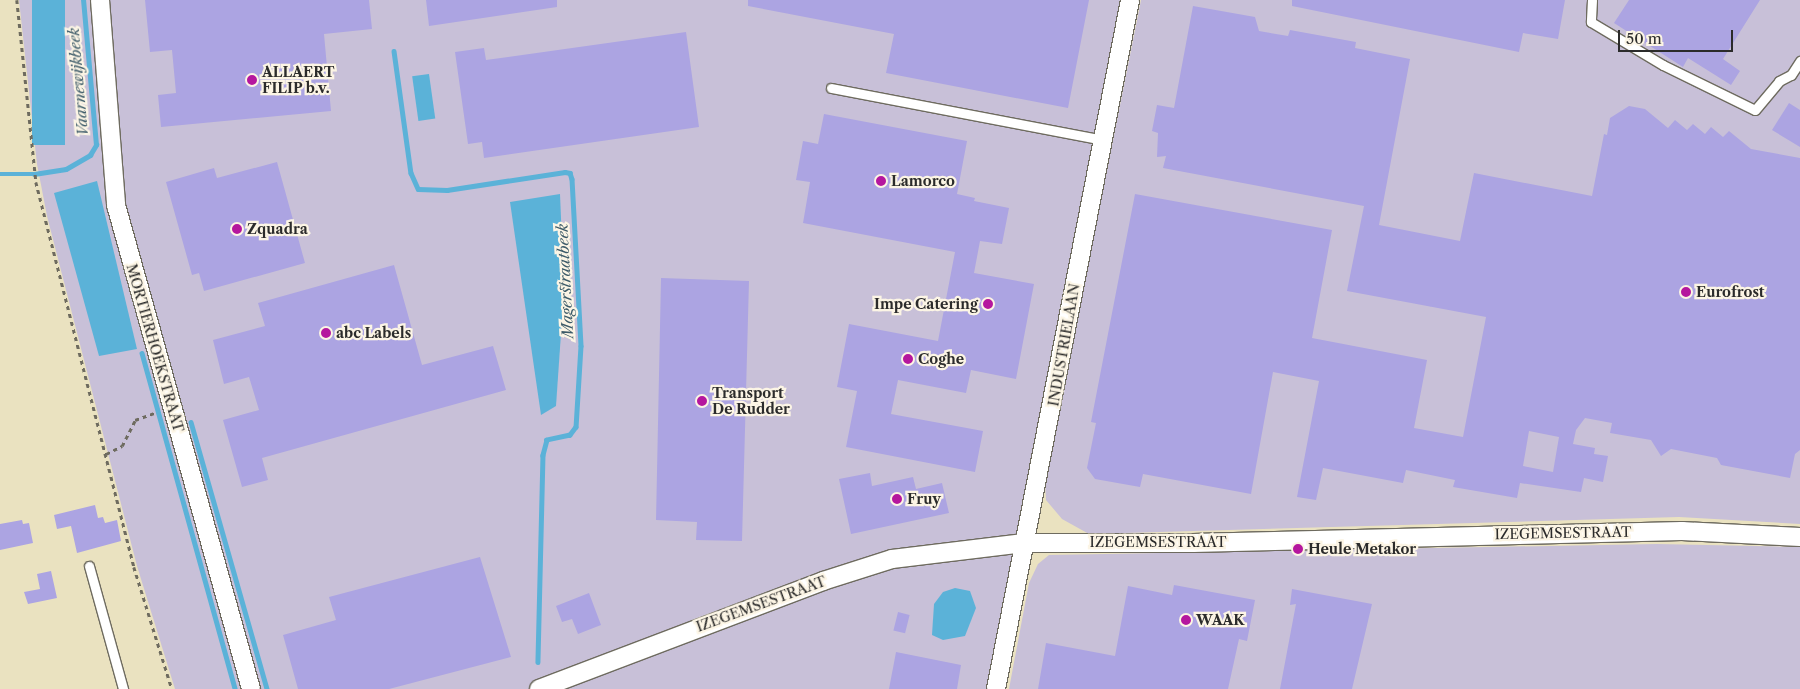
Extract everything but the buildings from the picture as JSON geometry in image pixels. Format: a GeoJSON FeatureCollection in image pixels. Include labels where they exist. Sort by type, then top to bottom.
{"type":"FeatureCollection","features":[{"type":"Feature","properties":{"kind":"street","name":"MORTIERHOEKSTRAAT"},"geometry":{"type":"LineString","coordinates":[[100,0],[116,205],[252,689]]}},
{"type":"Feature","properties":{"kind":"street","name":"INDUSTRIELAAN"},"geometry":{"type":"LineString","coordinates":[[996,689],[1024,543],[1042,462],[1130,0]]}},
{"type":"Feature","properties":{"kind":"street","name":"IZEGEMSESTRAAT"},"geometry":{"type":"LineString","coordinates":[[539,689],[823,581],[892,559],[1024,543],[1193,542],[1682,530],[1800,537]]}},
{"type":"Feature","properties":{"kind":"lane"},"geometry":{"type":"LineString","coordinates":[[1592,0],[1591,22],[1663,65],[1755,110],[1779,81],[1791,75],[1800,61]]}},
{"type":"Feature","properties":{"kind":"lane"},"geometry":{"type":"LineString","coordinates":[[831,88],[1103,140]]}},
{"type":"Feature","properties":{"kind":"lane"},"geometry":{"type":"LineString","coordinates":[[89,566],[123,689]]}},
{"type":"Feature","properties":{"kind":"path"},"geometry":{"type":"LineString","coordinates":[[17,0],[36,182],[134,568],[172,689]]}},
{"type":"Feature","properties":{"kind":"path"},"geometry":{"type":"LineString","coordinates":[[106,454],[122,446],[135,420],[152,413]]}},
{"type":"Feature","properties":{"kind":"shaded area"},"geometry":{"type":"Polygon","coordinates":[[[19,0],[1120,0],[988,689],[175,689],[137,566],[47,216],[37,164],[19,0]]]}},
{"type":"Feature","properties":{"kind":"shaded area"},"geometry":{"type":"Polygon","coordinates":[[[1141,0],[1800,0],[1800,524],[1679,517],[1089,534],[1062,519],[1046,500],[1045,481],[1141,0]]]}},
{"type":"Feature","properties":{"kind":"shaded area"},"geometry":{"type":"Polygon","coordinates":[[[1657,544],[1800,547],[1800,689],[1009,689],[1029,583],[1038,564],[1049,555],[1657,544]]]}},
{"type":"Feature","properties":{"kind":"water"},"geometry":{"type":"Polygon","coordinates":[[[32,0],[65,0],[65,145],[32,145],[32,0]]]}},
{"type":"Feature","properties":{"kind":"water"},"geometry":{"type":"Polygon","coordinates":[[[429,74],[435,119],[418,121],[412,76],[429,74]]]}},
{"type":"Feature","properties":{"kind":"water"},"geometry":{"type":"Polygon","coordinates":[[[97,181],[137,349],[99,356],[54,193],[97,181]]]}},
{"type":"Feature","properties":{"kind":"water"},"geometry":{"type":"Polygon","coordinates":[[[560,194],[564,290],[556,406],[541,415],[510,202],[560,194]]]}},
{"type":"Feature","properties":{"kind":"water"},"geometry":{"type":"Polygon","coordinates":[[[955,588],[970,591],[976,608],[965,636],[943,640],[932,635],[934,604],[943,592],[955,588]]]}},
{"type":"Feature","properties":{"kind":"waterway","name":"Vaarnewijkbeek"},"geometry":{"type":"LineString","coordinates":[[0,174],[34,174],[66,169],[90,155],[96,145],[83,0]]}},
{"type":"Feature","properties":{"kind":"waterway","name":"Magerstraatbeek"},"geometry":{"type":"LineString","coordinates":[[394,51],[411,173],[418,189],[447,190],[565,172],[570,173],[572,179],[581,346],[576,427],[570,435],[547,440],[543,455],[538,662]]}},
{"type":"Feature","properties":{"kind":"waterway"},"geometry":{"type":"LineString","coordinates":[[142,353],[235,689]]}},
{"type":"Feature","properties":{"kind":"waterway"},"geometry":{"type":"LineString","coordinates":[[191,422],[267,689]]}},
{"type":"Feature","properties":{"kind":"place","name":"ALLAERT FILIP b.v."},"geometry":{"type":"Point","coordinates":[252,80]}},
{"type":"Feature","properties":{"kind":"place","name":"Lamorco"},"geometry":{"type":"Point","coordinates":[881,181]}},
{"type":"Feature","properties":{"kind":"place","name":"Zquadra"},"geometry":{"type":"Point","coordinates":[237,229]}},
{"type":"Feature","properties":{"kind":"place","name":"Eurofrost"},"geometry":{"type":"Point","coordinates":[1686,292]}},
{"type":"Feature","properties":{"kind":"place","name":"Impe Catering"},"geometry":{"type":"Point","coordinates":[988,304]}},
{"type":"Feature","properties":{"kind":"place","name":"abc Labels"},"geometry":{"type":"Point","coordinates":[326,333]}},
{"type":"Feature","properties":{"kind":"place","name":"Coghe"},"geometry":{"type":"Point","coordinates":[908,359]}},
{"type":"Feature","properties":{"kind":"place","name":"Transport De Rudder"},"geometry":{"type":"Point","coordinates":[702,401]}},
{"type":"Feature","properties":{"kind":"place","name":"Fruy"},"geometry":{"type":"Point","coordinates":[897,499]}},
{"type":"Feature","properties":{"kind":"place","name":"Heule Metakor"},"geometry":{"type":"Point","coordinates":[1298,549]}},
{"type":"Feature","properties":{"kind":"place","name":"WAAK"},"geometry":{"type":"Point","coordinates":[1186,620]}}]}
